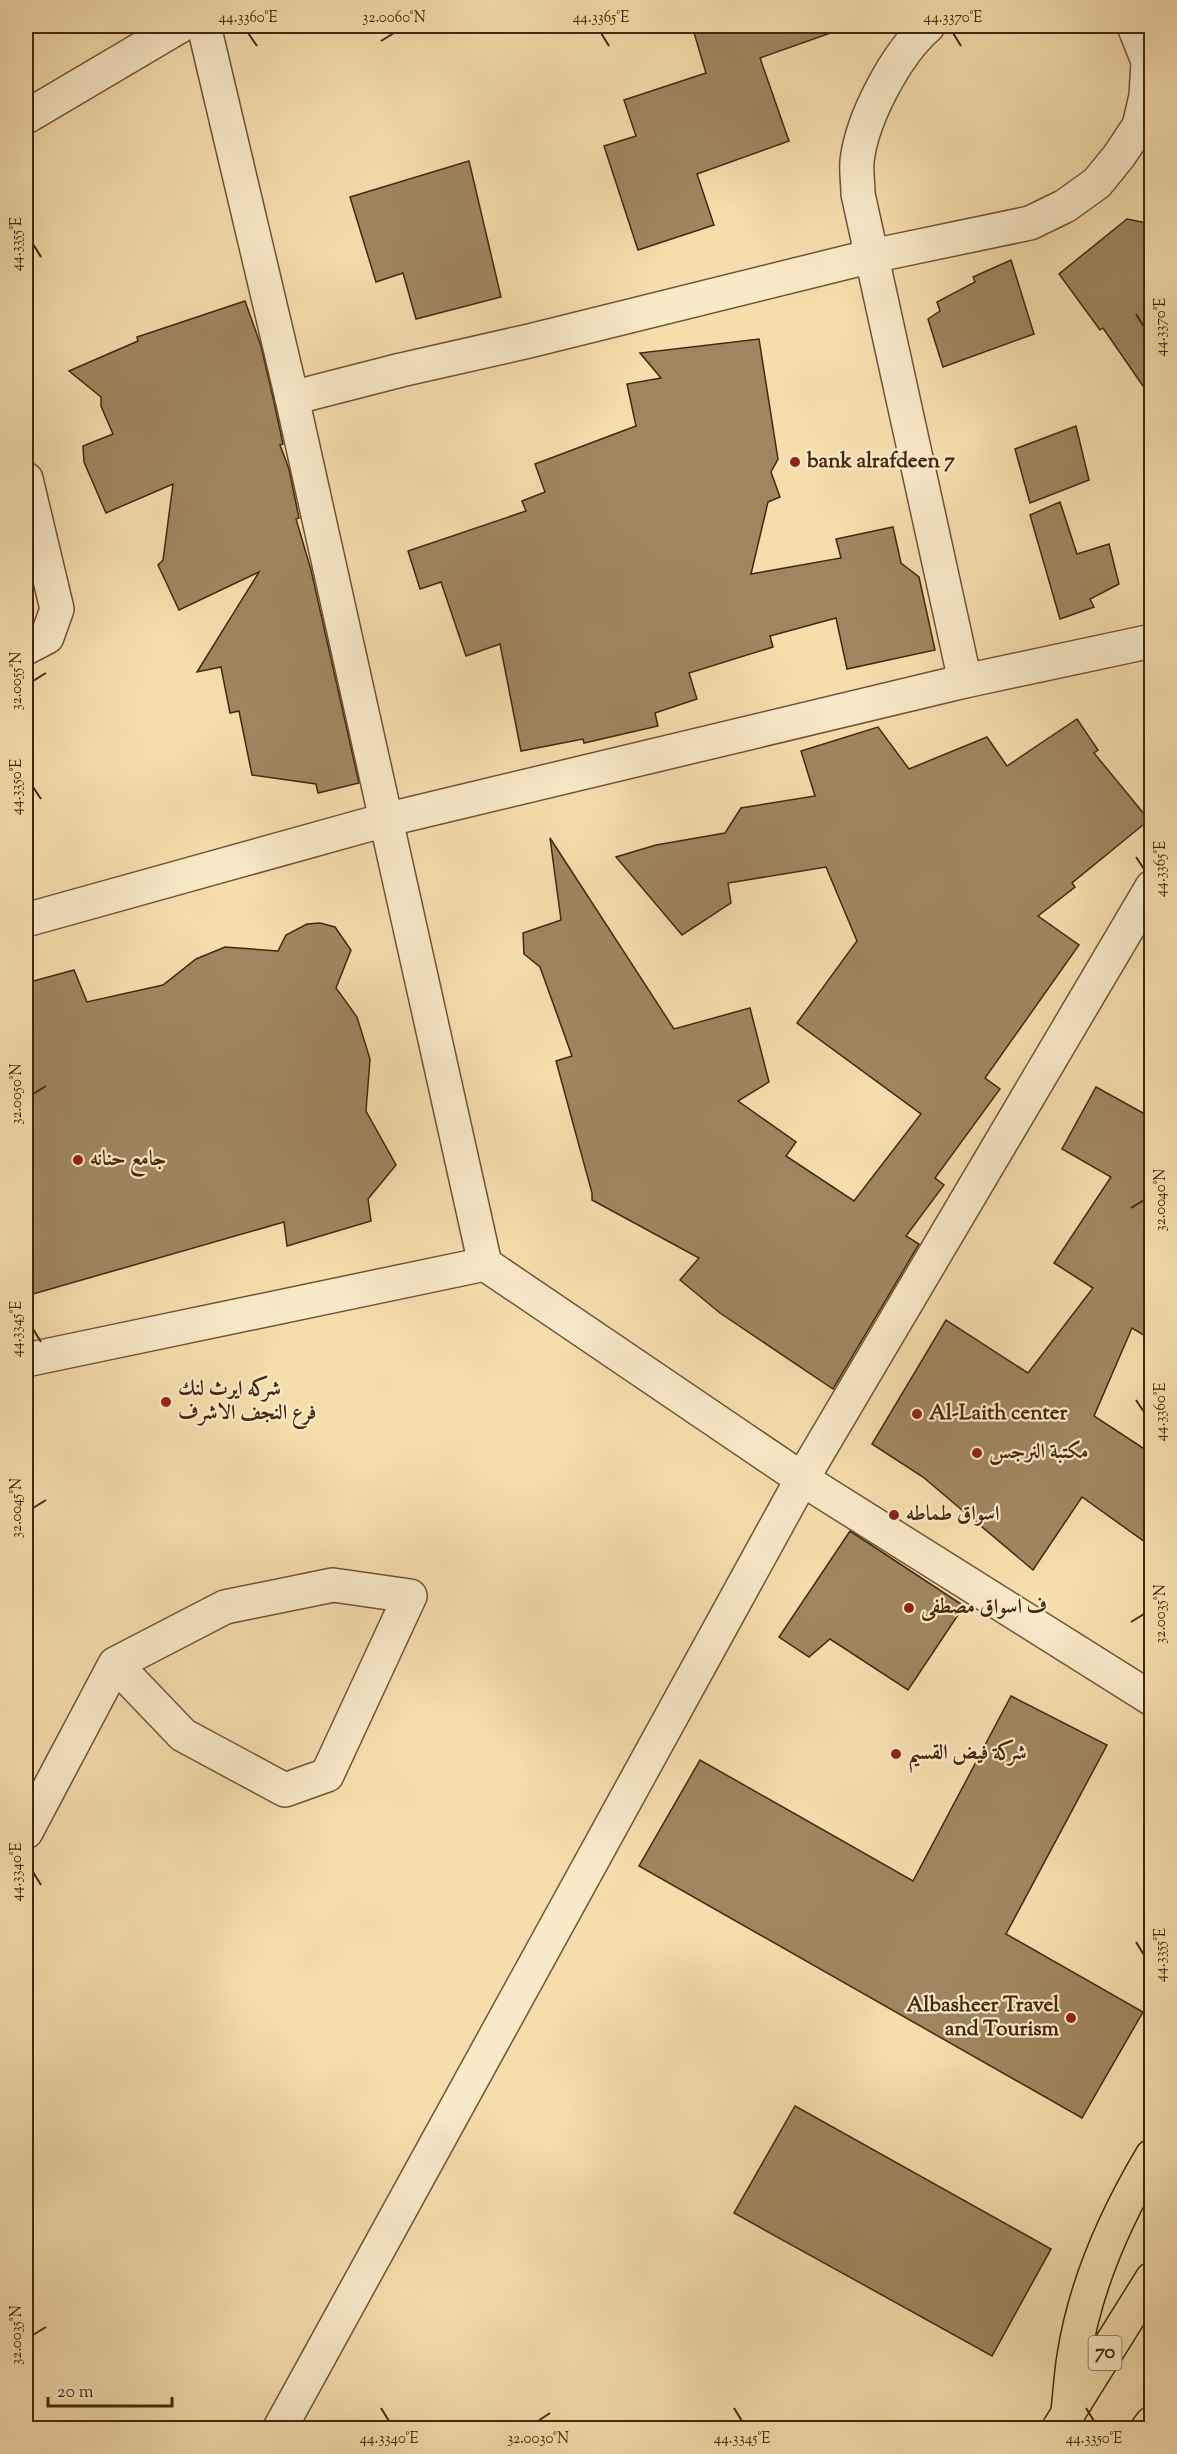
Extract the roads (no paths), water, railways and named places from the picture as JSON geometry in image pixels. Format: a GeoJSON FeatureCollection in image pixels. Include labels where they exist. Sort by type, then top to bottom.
{"type":"FeatureCollection","features":[{"type":"Feature","properties":{"kind":"main road"},"geometry":{"type":"LineString","coordinates":[[1063,2420],[1086,2302],[1104,2250],[1126,2199],[1152,2156]]}},
{"type":"Feature","properties":{"kind":"main road","name":"70"},"geometry":{"type":"LineString","coordinates":[[1063,2420],[1152,2279]]}},
{"type":"Feature","properties":{"kind":"main road"},"geometry":{"type":"LineString","coordinates":[[1148,2428],[1152,2423]]}},
{"type":"Feature","properties":{"kind":"street"},"geometry":{"type":"LineString","coordinates":[[26,117],[180,26]]}},
{"type":"Feature","properties":{"kind":"street"},"geometry":{"type":"LineString","coordinates":[[204,26],[292,398],[485,1264],[802,1479],[1152,1699]]}},
{"type":"Feature","properties":{"kind":"street"},"geometry":{"type":"LineString","coordinates":[[928,26],[897,65],[874,103],[863,134],[857,162],[858,194],[965,681]]}},
{"type":"Feature","properties":{"kind":"street"},"geometry":{"type":"LineString","coordinates":[[292,398],[872,256],[1030,223],[1065,206],[1097,183],[1139,126],[1146,96],[1148,61],[1134,26]]}},
{"type":"Feature","properties":{"kind":"street"},"geometry":{"type":"LineString","coordinates":[[26,479],[57,609],[47,637],[26,648]]}},
{"type":"Feature","properties":{"kind":"street"},"geometry":{"type":"LineString","coordinates":[[26,920],[385,820],[965,681],[1152,641]]}},
{"type":"Feature","properties":{"kind":"street"},"geometry":{"type":"LineString","coordinates":[[280,2428],[802,1479],[1152,887]]}},
{"type":"Feature","properties":{"kind":"street"},"geometry":{"type":"LineString","coordinates":[[26,1360],[485,1264]]}},
{"type":"Feature","properties":{"kind":"street"},"geometry":{"type":"LineString","coordinates":[[26,1832],[115,1664],[225,1607],[333,1585],[410,1596],[327,1775],[285,1790],[183,1735],[115,1664]]}},
{"type":"Feature","properties":{"kind":"place","name":"bank alrafdeen 7"},"geometry":{"type":"Point","coordinates":[795,462]}},
{"type":"Feature","properties":{"kind":"place","name":"جامع حنانه"},"geometry":{"type":"Point","coordinates":[78,1160]}},
{"type":"Feature","properties":{"kind":"place","name":"شركه ايرث لنك فرع النجف الاشرف"},"geometry":{"type":"Point","coordinates":[166,1402]}},
{"type":"Feature","properties":{"kind":"place","name":"Al-Laith center"},"geometry":{"type":"Point","coordinates":[917,1414]}},
{"type":"Feature","properties":{"kind":"place","name":"مكتبة النرجس"},"geometry":{"type":"Point","coordinates":[977,1453]}},
{"type":"Feature","properties":{"kind":"place","name":"اسواق طماطه"},"geometry":{"type":"Point","coordinates":[894,1515]}},
{"type":"Feature","properties":{"kind":"place","name":"ف اسواق مصطفى"},"geometry":{"type":"Point","coordinates":[909,1608]}},
{"type":"Feature","properties":{"kind":"place","name":"شركة فيض القسيم"},"geometry":{"type":"Point","coordinates":[896,1754]}},
{"type":"Feature","properties":{"kind":"place","name":"Albasheer Travel and Tourism"},"geometry":{"type":"Point","coordinates":[1071,2018]}}]}
